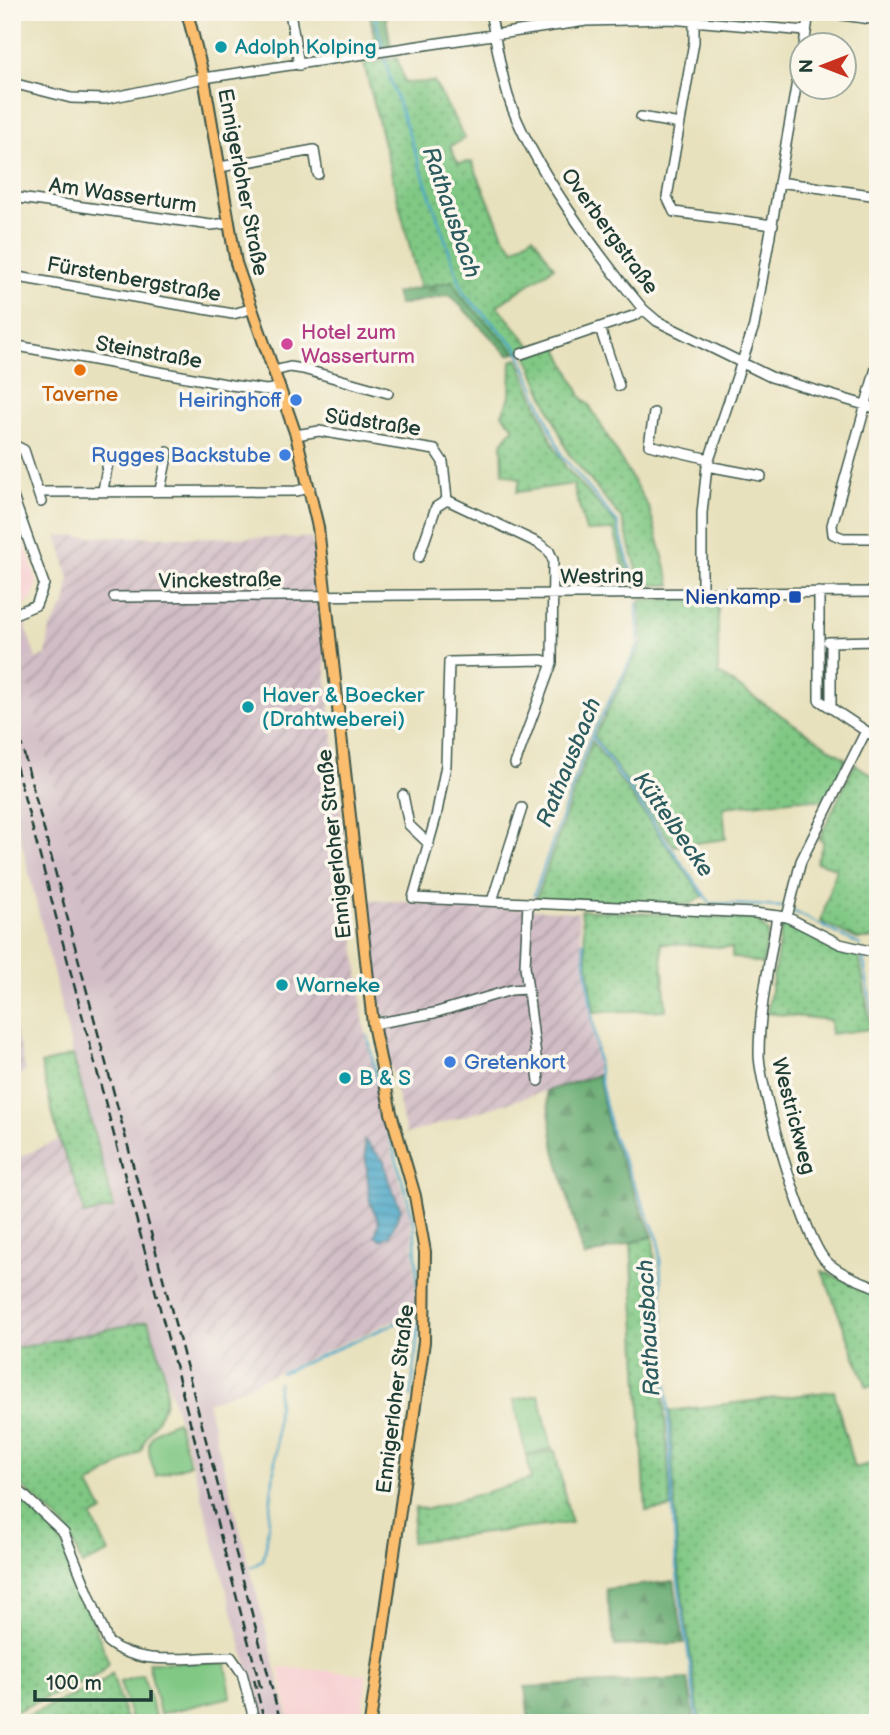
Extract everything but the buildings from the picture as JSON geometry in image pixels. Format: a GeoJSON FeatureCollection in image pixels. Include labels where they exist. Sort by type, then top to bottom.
{"type":"FeatureCollection","features":[{"type":"Feature","properties":{"kind":"main road","name":"Ennigerloher Straße"},"geometry":{"type":"LineString","coordinates":[[187,12],[204,78],[236,263],[296,435],[310,488],[326,597],[373,1024],[391,1113],[421,1222],[426,1280],[424,1342],[370,1723]]}},
{"type":"Feature","properties":{"kind":"street"},"geometry":{"type":"LineString","coordinates":[[290,12],[299,65]]}},
{"type":"Feature","properties":{"kind":"street","name":"Overbergstraße"},"geometry":{"type":"LineString","coordinates":[[490,12],[509,99],[526,135],[572,212],[643,309],[657,321],[771,377],[878,409]]}},
{"type":"Feature","properties":{"kind":"street"},"geometry":{"type":"LineString","coordinates":[[12,83],[71,98],[88,99],[204,78],[586,20],[695,17],[806,31],[809,12]]}},
{"type":"Feature","properties":{"kind":"street"},"geometry":{"type":"LineString","coordinates":[[821,12],[878,20]]}},
{"type":"Feature","properties":{"kind":"street"},"geometry":{"type":"LineString","coordinates":[[695,17],[667,197],[669,207],[674,212],[772,225]]}},
{"type":"Feature","properties":{"kind":"street"},"geometry":{"type":"LineString","coordinates":[[702,593],[702,513],[708,463],[754,326],[794,102]]}},
{"type":"Feature","properties":{"kind":"street"},"geometry":{"type":"LineString","coordinates":[[641,117],[680,124]]}},
{"type":"Feature","properties":{"kind":"street"},"geometry":{"type":"LineString","coordinates":[[220,167],[314,150],[318,174]]}},
{"type":"Feature","properties":{"kind":"street"},"geometry":{"type":"LineString","coordinates":[[779,182],[878,196]]}},
{"type":"Feature","properties":{"kind":"street","name":"Am Wasserturm"},"geometry":{"type":"LineString","coordinates":[[12,197],[211,225],[229,223]]}},
{"type":"Feature","properties":{"kind":"street","name":"Fürstenbergstraße"},"geometry":{"type":"LineString","coordinates":[[12,276],[233,314],[250,309]]}},
{"type":"Feature","properties":{"kind":"street"},"geometry":{"type":"LineString","coordinates":[[521,354],[600,328],[643,309]]}},
{"type":"Feature","properties":{"kind":"street"},"geometry":{"type":"LineString","coordinates":[[600,328],[619,386]]}},
{"type":"Feature","properties":{"kind":"street","name":"Steinstraße"},"geometry":{"type":"LineString","coordinates":[[12,345],[231,385],[266,390],[280,388]]}},
{"type":"Feature","properties":{"kind":"street"},"geometry":{"type":"LineString","coordinates":[[878,361],[832,525],[833,534],[843,538],[878,538]]}},
{"type":"Feature","properties":{"kind":"street"},"geometry":{"type":"LineString","coordinates":[[274,371],[303,369],[388,393]]}},
{"type":"Feature","properties":{"kind":"street"},"geometry":{"type":"LineString","coordinates":[[654,413],[649,445],[761,476]]}},
{"type":"Feature","properties":{"kind":"street","name":"Südstraße"},"geometry":{"type":"LineString","coordinates":[[296,435],[319,431],[435,450],[443,463],[447,500]]}},
{"type":"Feature","properties":{"kind":"street"},"geometry":{"type":"LineString","coordinates":[[12,444],[24,450],[41,502]]}},
{"type":"Feature","properties":{"kind":"street"},"geometry":{"type":"LineString","coordinates":[[160,490],[168,452]]}},
{"type":"Feature","properties":{"kind":"street"},"geometry":{"type":"LineString","coordinates":[[103,490],[109,457]]}},
{"type":"Feature","properties":{"kind":"street"},"geometry":{"type":"LineString","coordinates":[[38,492],[296,491],[310,488]]}},
{"type":"Feature","properties":{"kind":"street"},"geometry":{"type":"LineString","coordinates":[[12,494],[44,584],[36,605],[12,615]]}},
{"type":"Feature","properties":{"kind":"street"},"geometry":{"type":"LineString","coordinates":[[419,557],[436,508],[447,500],[549,551],[553,559],[552,663],[515,764]]}},
{"type":"Feature","properties":{"kind":"street"},"geometry":{"type":"LineString","coordinates":[[819,592],[820,700],[878,739]]}},
{"type":"Feature","properties":{"kind":"street","name":"Westring"},"geometry":{"type":"LineString","coordinates":[[326,597],[878,592]]}},
{"type":"Feature","properties":{"kind":"street","name":"Vinckestraße"},"geometry":{"type":"LineString","coordinates":[[114,597],[326,597]]}},
{"type":"Feature","properties":{"kind":"street"},"geometry":{"type":"LineString","coordinates":[[819,642],[878,641]]}},
{"type":"Feature","properties":{"kind":"street"},"geometry":{"type":"LineString","coordinates":[[831,642],[831,708]]}},
{"type":"Feature","properties":{"kind":"street"},"geometry":{"type":"LineString","coordinates":[[552,663],[542,660],[449,662],[447,755],[429,844],[412,898],[782,917],[840,944],[878,953]]}},
{"type":"Feature","properties":{"kind":"street","name":"Westrickweg"},"geometry":{"type":"LineString","coordinates":[[866,731],[802,861],[782,917],[760,1031],[759,1057],[778,1141],[816,1248],[834,1268],[878,1288]]}},
{"type":"Feature","properties":{"kind":"street"},"geometry":{"type":"LineString","coordinates":[[403,795],[409,825],[417,836],[429,844]]}},
{"type":"Feature","properties":{"kind":"street"},"geometry":{"type":"LineString","coordinates":[[492,901],[522,808]]}},
{"type":"Feature","properties":{"kind":"street"},"geometry":{"type":"LineString","coordinates":[[528,903],[526,989],[539,1081]]}},
{"type":"Feature","properties":{"kind":"street"},"geometry":{"type":"LineString","coordinates":[[373,1024],[434,1013],[511,990],[526,989]]}},
{"type":"Feature","properties":{"kind":"street"},"geometry":{"type":"LineString","coordinates":[[12,1484],[64,1533],[108,1642],[122,1654],[142,1657],[231,1657],[242,1673],[255,1723]]}},
{"type":"Feature","properties":{"kind":"shaded area"},"geometry":{"type":"Polygon","coordinates":[[[12,509],[38,583],[31,600],[20,608],[12,589],[12,509]]]}},
{"type":"Feature","properties":{"kind":"shaded area"},"geometry":{"type":"Polygon","coordinates":[[[58,536],[312,538],[363,1018],[381,1114],[411,1220],[417,1310],[225,1396],[221,1327],[192,1331],[22,662],[46,656],[50,629],[66,603],[69,579],[58,536]]]}},
{"type":"Feature","properties":{"kind":"shaded area"},"geometry":{"type":"Polygon","coordinates":[[[23,619],[36,658],[22,662],[192,1330],[221,1326],[225,1396],[207,1402],[290,1723],[262,1723],[199,1486],[114,1208],[73,1055],[12,802],[12,620],[23,619]]]}},
{"type":"Feature","properties":{"kind":"shaded area"},"geometry":{"type":"Polygon","coordinates":[[[369,900],[578,912],[598,1075],[406,1134],[383,1032],[369,900]]]}},
{"type":"Feature","properties":{"kind":"shaded area"},"geometry":{"type":"Polygon","coordinates":[[[12,1018],[26,1071],[18,1076],[20,1084],[12,1087],[12,1018]]]}},
{"type":"Feature","properties":{"kind":"shaded area"},"geometry":{"type":"Polygon","coordinates":[[[59,1140],[81,1197],[84,1215],[114,1208],[148,1321],[12,1349],[12,1147],[17,1158],[59,1140]]]}},
{"type":"Feature","properties":{"kind":"shaded area"},"geometry":{"type":"Polygon","coordinates":[[[279,1667],[367,1674],[361,1723],[291,1723],[279,1667]]]}},
{"type":"Feature","properties":{"kind":"green space"},"geometry":{"type":"Polygon","coordinates":[[[369,12],[385,12],[391,47],[377,49],[369,12]]]}},
{"type":"Feature","properties":{"kind":"green space"},"geometry":{"type":"Polygon","coordinates":[[[397,58],[405,83],[434,82],[465,138],[450,147],[458,163],[472,162],[503,235],[514,249],[533,236],[554,267],[497,306],[533,348],[516,353],[461,297],[453,281],[420,288],[364,64],[397,58]]]}},
{"type":"Feature","properties":{"kind":"green space"},"geometry":{"type":"Polygon","coordinates":[[[453,281],[461,297],[516,353],[508,355],[450,295],[399,305],[395,293],[453,281]]]}},
{"type":"Feature","properties":{"kind":"green space"},"geometry":{"type":"Polygon","coordinates":[[[557,346],[582,398],[588,403],[649,508],[671,585],[642,585],[622,519],[568,453],[527,356],[557,346]]]}},
{"type":"Feature","properties":{"kind":"green space"},"geometry":{"type":"Polygon","coordinates":[[[518,359],[554,446],[566,468],[617,525],[632,584],[628,585],[614,530],[586,531],[573,484],[517,492],[520,479],[503,473],[502,443],[514,427],[502,414],[510,396],[511,361],[518,359]]]}},
{"type":"Feature","properties":{"kind":"green space"},"geometry":{"type":"Polygon","coordinates":[[[718,599],[718,673],[846,759],[827,801],[799,799],[723,807],[726,839],[674,846],[594,737],[643,642],[640,600],[718,599]]]}},
{"type":"Feature","properties":{"kind":"green space"},"geometry":{"type":"Polygon","coordinates":[[[592,741],[703,896],[689,905],[536,899],[592,741]]]}},
{"type":"Feature","properties":{"kind":"green space"},"geometry":{"type":"Polygon","coordinates":[[[855,764],[878,779],[878,939],[857,939],[821,922],[836,868],[816,862],[824,842],[819,839],[855,764]]]}},
{"type":"Feature","properties":{"kind":"green space"},"geometry":{"type":"Polygon","coordinates":[[[581,910],[756,919],[768,932],[763,964],[732,957],[732,948],[661,943],[666,1010],[594,1012],[581,910]]]}},
{"type":"Feature","properties":{"kind":"green space"},"geometry":{"type":"Polygon","coordinates":[[[789,923],[839,948],[859,954],[871,1029],[831,1034],[830,1020],[767,1013],[782,926],[789,923]]]}},
{"type":"Feature","properties":{"kind":"green space"},"geometry":{"type":"Polygon","coordinates":[[[73,1055],[114,1208],[84,1215],[81,1197],[59,1140],[41,1064],[73,1055]]]}},
{"type":"Feature","properties":{"kind":"green space"},"geometry":{"type":"Polygon","coordinates":[[[598,1075],[610,1135],[653,1236],[584,1257],[555,1150],[546,1091],[598,1075]]]}},
{"type":"Feature","properties":{"kind":"green space"},"geometry":{"type":"Polygon","coordinates":[[[653,1236],[671,1508],[646,1511],[631,1243],[653,1236]]]}},
{"type":"Feature","properties":{"kind":"green space"},"geometry":{"type":"Polygon","coordinates":[[[822,1271],[878,1294],[878,1385],[867,1387],[822,1271]]]}},
{"type":"Feature","properties":{"kind":"green space"},"geometry":{"type":"Polygon","coordinates":[[[148,1321],[163,1366],[165,1401],[141,1451],[89,1485],[103,1511],[92,1517],[109,1553],[82,1565],[67,1528],[12,1477],[12,1349],[148,1321]]]}},
{"type":"Feature","properties":{"kind":"green space"},"geometry":{"type":"Polygon","coordinates":[[[834,1391],[854,1468],[878,1462],[878,1723],[700,1723],[678,1565],[670,1411],[834,1391]]]}},
{"type":"Feature","properties":{"kind":"green space"},"geometry":{"type":"Polygon","coordinates":[[[539,1395],[552,1449],[526,1455],[514,1400],[539,1395]]]}},
{"type":"Feature","properties":{"kind":"green space"},"geometry":{"type":"Polygon","coordinates":[[[177,1421],[190,1464],[156,1476],[150,1456],[150,1441],[158,1430],[177,1421]]]}},
{"type":"Feature","properties":{"kind":"green space"},"geometry":{"type":"Polygon","coordinates":[[[555,1451],[571,1523],[411,1542],[415,1508],[428,1509],[531,1479],[527,1457],[555,1451]]]}},
{"type":"Feature","properties":{"kind":"green space"},"geometry":{"type":"Polygon","coordinates":[[[12,1492],[43,1515],[60,1535],[109,1663],[100,1674],[12,1713],[12,1492]]]}},
{"type":"Feature","properties":{"kind":"green space"},"geometry":{"type":"Polygon","coordinates":[[[674,1581],[684,1643],[615,1646],[606,1589],[674,1581]]]}},
{"type":"Feature","properties":{"kind":"green space"},"geometry":{"type":"Polygon","coordinates":[[[148,1662],[226,1663],[231,1697],[160,1714],[148,1662]]]}},
{"type":"Feature","properties":{"kind":"green space"},"geometry":{"type":"Polygon","coordinates":[[[112,1673],[127,1723],[12,1723],[102,1682],[112,1673]]]}},
{"type":"Feature","properties":{"kind":"green space"},"geometry":{"type":"Polygon","coordinates":[[[143,1675],[157,1723],[132,1723],[120,1682],[143,1675]]]}},
{"type":"Feature","properties":{"kind":"green space"},"geometry":{"type":"Polygon","coordinates":[[[688,1679],[695,1723],[529,1723],[525,1687],[688,1679]]]}},
{"type":"Feature","properties":{"kind":"water"},"geometry":{"type":"Polygon","coordinates":[[[364,1140],[384,1161],[389,1183],[401,1209],[390,1235],[381,1240],[375,1236],[379,1222],[370,1202],[364,1140]]]}},
{"type":"Feature","properties":{"kind":"waterway","name":"Rathausbach"},"geometry":{"type":"LineString","coordinates":[[374,12],[390,79],[464,294],[518,349],[562,456],[617,522],[635,584]]}},
{"type":"Feature","properties":{"kind":"waterway","name":"Rathausbach"},"geometry":{"type":"LineString","coordinates":[[534,895],[589,740],[639,644],[637,602]]}},
{"type":"Feature","properties":{"kind":"waterway","name":"Küttelbecke"},"geometry":{"type":"LineString","coordinates":[[592,736],[710,903],[785,907]]}},
{"type":"Feature","properties":{"kind":"waterway","name":"Küttelbecke"},"geometry":{"type":"LineString","coordinates":[[791,910],[860,945]]}},
{"type":"Feature","properties":{"kind":"waterway","name":"Rathausbach"},"geometry":{"type":"LineString","coordinates":[[583,942],[600,1078],[612,1134],[659,1241],[676,1565],[698,1723]]}},
{"type":"Feature","properties":{"kind":"waterway","name":"Küttelbecke"},"geometry":{"type":"LineString","coordinates":[[862,951],[874,1023],[878,1027]]}},
{"type":"Feature","properties":{"kind":"waterway"},"geometry":{"type":"LineString","coordinates":[[281,1373],[419,1313],[414,1221],[383,1113],[368,1036]]}},
{"type":"Feature","properties":{"kind":"waterway"},"geometry":{"type":"LineString","coordinates":[[411,1397],[419,1321]]}},
{"type":"Feature","properties":{"kind":"waterway"},"geometry":{"type":"LineString","coordinates":[[252,1567],[263,1560],[266,1546],[276,1451],[278,1382]]}},
{"type":"Feature","properties":{"kind":"railway"},"geometry":{"type":"LineString","coordinates":[[12,709],[281,1723]]}},
{"type":"Feature","properties":{"kind":"railway"},"geometry":{"type":"LineString","coordinates":[[12,751],[261,1689]]}},
{"type":"Feature","properties":{"kind":"railway"},"geometry":{"type":"LineString","coordinates":[[254,1679],[265,1723]]}},
{"type":"Feature","properties":{"kind":"place","name":"Adolph Kolping"},"geometry":{"type":"Point","coordinates":[221,47]}},
{"type":"Feature","properties":{"kind":"place","name":"Hotel zum Wasserturm"},"geometry":{"type":"Point","coordinates":[287,344]}},
{"type":"Feature","properties":{"kind":"place","name":"Taverne"},"geometry":{"type":"Point","coordinates":[80,370]}},
{"type":"Feature","properties":{"kind":"place","name":"Heiringhoff"},"geometry":{"type":"Point","coordinates":[296,400]}},
{"type":"Feature","properties":{"kind":"place","name":"Rugges Backstube"},"geometry":{"type":"Point","coordinates":[285,455]}},
{"type":"Feature","properties":{"kind":"place","name":"Nienkamp"},"geometry":{"type":"Point","coordinates":[795,597]}},
{"type":"Feature","properties":{"kind":"place","name":"Haver & Boecker (Drahtweberei)"},"geometry":{"type":"Point","coordinates":[248,707]}},
{"type":"Feature","properties":{"kind":"place","name":"Warneke"},"geometry":{"type":"Point","coordinates":[282,985]}},
{"type":"Feature","properties":{"kind":"place","name":"Gretenkort"},"geometry":{"type":"Point","coordinates":[450,1062]}},
{"type":"Feature","properties":{"kind":"place","name":"B & S"},"geometry":{"type":"Point","coordinates":[345,1078]}}]}
